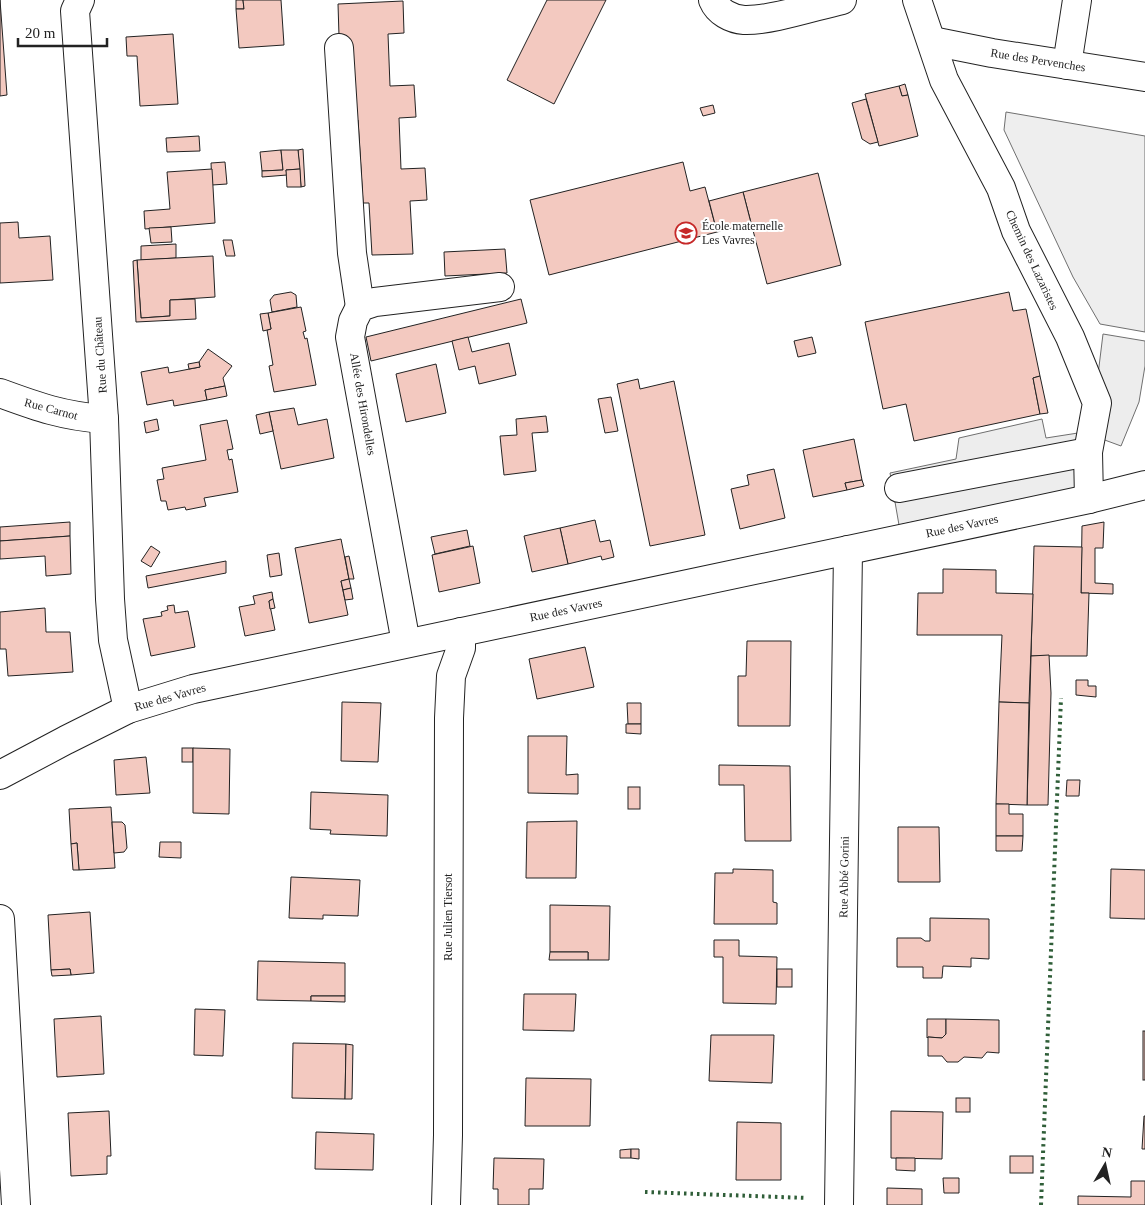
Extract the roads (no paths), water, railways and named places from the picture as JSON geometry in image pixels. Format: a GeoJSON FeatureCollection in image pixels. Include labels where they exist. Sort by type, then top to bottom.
{"type":"FeatureCollection","features":[{"type":"Feature","properties":{"kind":"street","name":"Rue du Château"},"geometry":{"type":"LineString","coordinates":[[80,0],[75,11],[104,419],[112,632],[128,709]]}},
{"type":"Feature","properties":{"kind":"street"},"geometry":{"type":"LineString","coordinates":[[713,0],[726,16],[743,20],[766,18],[842,0]]}},
{"type":"Feature","properties":{"kind":"street","name":"Chemin des Lazaristes"},"geometry":{"type":"LineString","coordinates":[[917,0],[944,80],[1001,188],[1016,231],[1070,337],[1097,403],[1088,452],[1089,500]]}},
{"type":"Feature","properties":{"kind":"street"},"geometry":{"type":"LineString","coordinates":[[1067,65],[1077,0]]}},
{"type":"Feature","properties":{"kind":"street","name":"Rue des Pervenches"},"geometry":{"type":"LineString","coordinates":[[932,41],[992,53],[1145,77]]}},
{"type":"Feature","properties":{"kind":"street"},"geometry":{"type":"LineString","coordinates":[[339,48],[352,254],[360,307],[376,302],[500,287]]}},
{"type":"Feature","properties":{"kind":"street","name":"Allée des Hirondelles"},"geometry":{"type":"LineString","coordinates":[[360,307],[353,320],[350,337],[406,643]]}},
{"type":"Feature","properties":{"kind":"street","name":"Rue Carnot"},"geometry":{"type":"LineString","coordinates":[[0,393],[43,409],[74,417],[104,419]]}},
{"type":"Feature","properties":{"kind":"street"},"geometry":{"type":"LineString","coordinates":[[899,488],[1088,452]]}},
{"type":"Feature","properties":{"kind":"street","name":"Rue des Vavres"},"geometry":{"type":"LineString","coordinates":[[0,775],[128,709],[193,689],[1089,500],[1145,485]]}},
{"type":"Feature","properties":{"kind":"street","name":"Rue Abbé Gorini"},"geometry":{"type":"LineString","coordinates":[[840,1205],[848,550]]}},
{"type":"Feature","properties":{"kind":"street","name":"Rue Julien Tiersot"},"geometry":{"type":"LineString","coordinates":[[446,1205],[448,1125],[448,718],[451,676],[461,648],[461,632]]}},
{"type":"Feature","properties":{"kind":"street"},"geometry":{"type":"LineString","coordinates":[[0,919],[16,1205]]}},
{"type":"Feature","properties":{"kind":"place","name":"École maternelle Les Vavres"},"geometry":{"type":"Point","coordinates":[686,233]}}]}
